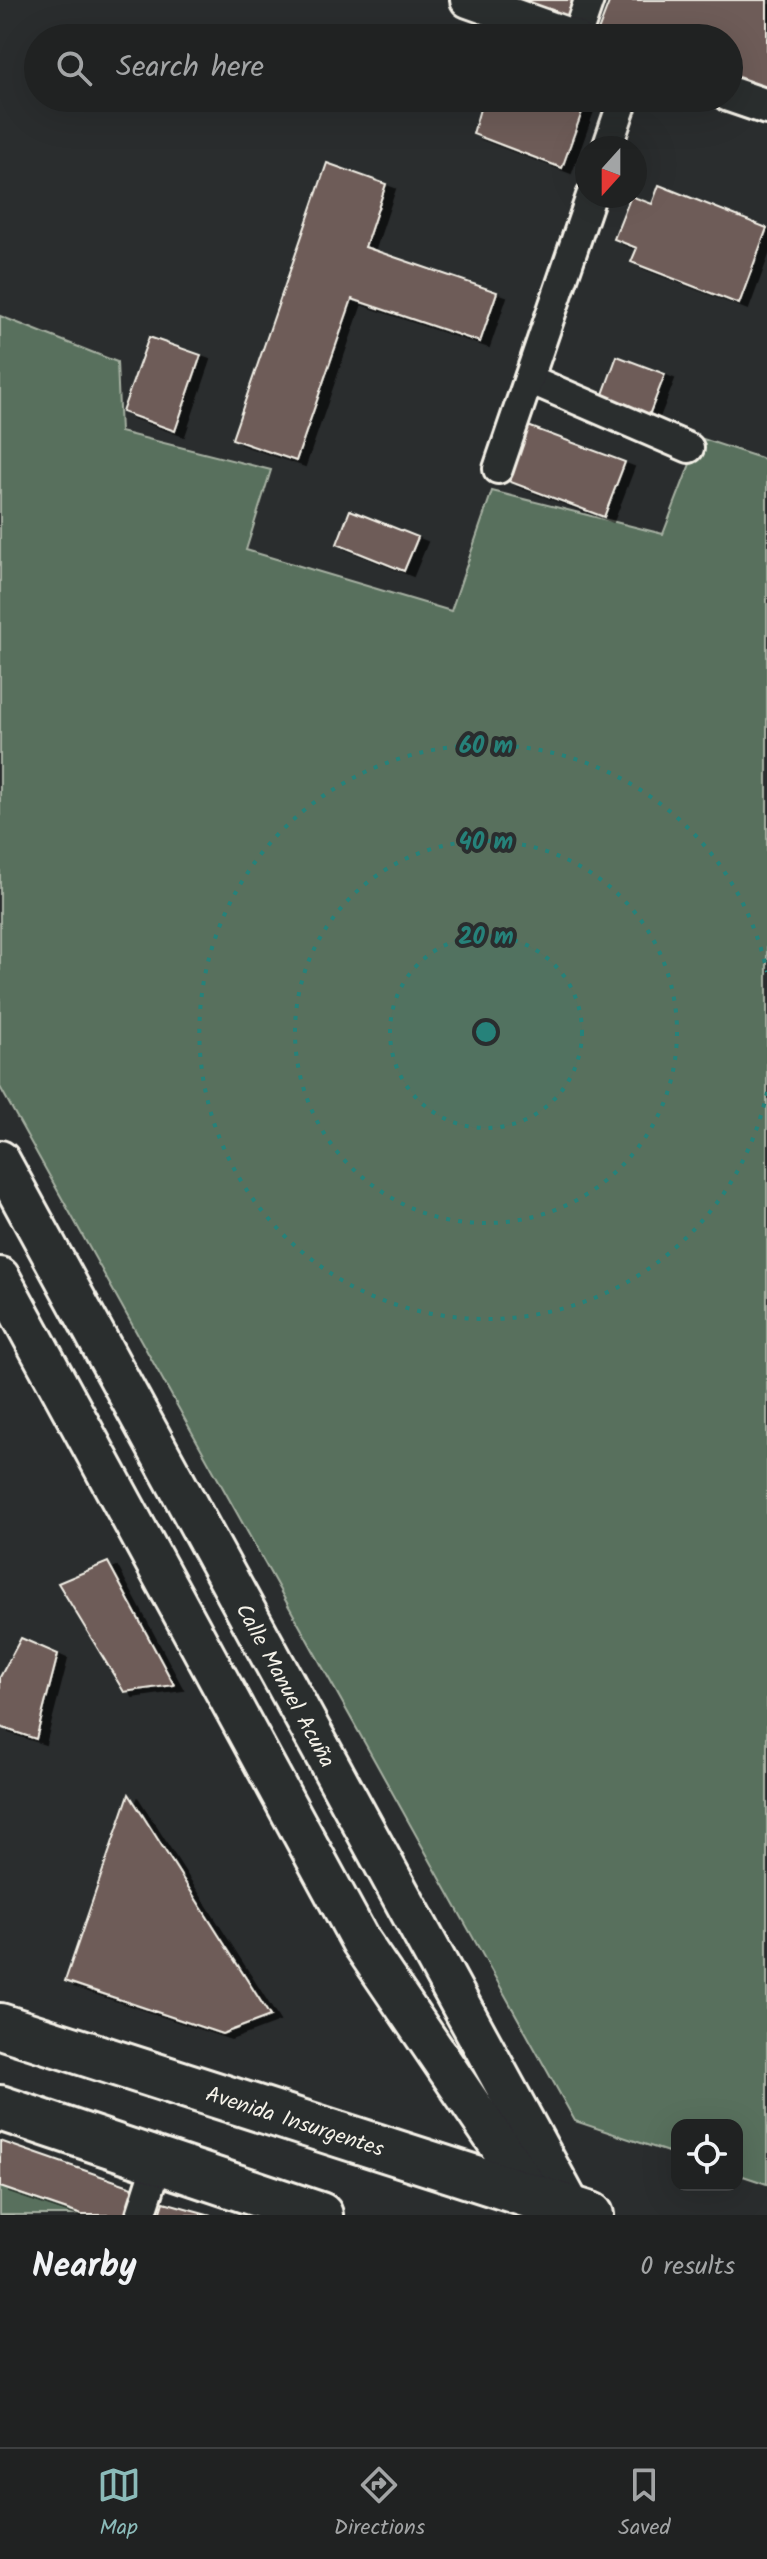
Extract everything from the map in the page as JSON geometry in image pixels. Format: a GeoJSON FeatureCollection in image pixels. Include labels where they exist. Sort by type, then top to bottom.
{"type":"FeatureCollection","features":[{"type":"Feature","properties":{"kind":"main road","name":"Calle Manuel Acuña"},"geometry":{"type":"LineString","coordinates":[[0,1160],[562,2209]]}},
{"type":"Feature","properties":{"kind":"main road"},"geometry":{"type":"LineString","coordinates":[[0,1277],[361,1942],[562,2209]]}},
{"type":"Feature","properties":{"kind":"main road","name":"Avenida Insurgentes"},"geometry":{"type":"LineString","coordinates":[[0,2026],[562,2209]]}},
{"type":"Feature","properties":{"kind":"main road"},"geometry":{"type":"LineString","coordinates":[[0,2108],[320,2215]]}},
{"type":"Feature","properties":{"kind":"street"},"geometry":{"type":"LineString","coordinates":[[468,0],[536,24]]}},
{"type":"Feature","properties":{"kind":"street"},"geometry":{"type":"LineString","coordinates":[[580,24],[589,0]]}},
{"type":"Feature","properties":{"kind":"street"},"geometry":{"type":"LineString","coordinates":[[743,99],[767,107]]}},
{"type":"Feature","properties":{"kind":"street"},"geometry":{"type":"LineString","coordinates":[[611,136],[619,112]]}},
{"type":"Feature","properties":{"kind":"street"},"geometry":{"type":"LineString","coordinates":[[498,469],[587,208]]}},
{"type":"Feature","properties":{"kind":"street"},"geometry":{"type":"LineString","coordinates":[[529,379],[689,448]]}},
{"type":"Feature","properties":{"kind":"street"},"geometry":{"type":"LineString","coordinates":[[141,2215],[159,2159]]}},
{"type":"Feature","properties":{"kind":"green space"},"geometry":{"type":"Polygon","coordinates":[[[0,316],[117,362],[120,432],[271,470],[246,550],[451,611],[492,491],[663,534],[700,438],[767,460],[767,2184],[743,2176],[743,2119],[671,2119],[671,2153],[575,2121],[0,1087],[0,316]]]}},
{"type":"Feature","properties":{"kind":"green space"},"geometry":{"type":"Polygon","coordinates":[[[0,2170],[99,2215],[0,2215],[0,2170]]]}},
{"type":"Feature","properties":{"kind":"building"},"geometry":{"type":"Polygon","coordinates":[[[513,0],[574,0],[568,21],[513,0]]]}},
{"type":"Feature","properties":{"kind":"building"},"geometry":{"type":"Polygon","coordinates":[[[610,0],[767,0],[767,93],[743,84],[743,24],[601,24],[610,0]]]}},
{"type":"Feature","properties":{"kind":"building"},"geometry":{"type":"Polygon","coordinates":[[[479,112],[582,112],[562,168],[473,134],[479,112]]]}},
{"type":"Feature","properties":{"kind":"building"},"geometry":{"type":"Polygon","coordinates":[[[327,163],[386,184],[365,247],[497,292],[480,342],[352,299],[296,461],[232,439],[327,163]]]}},
{"type":"Feature","properties":{"kind":"building"},"geometry":{"type":"Polygon","coordinates":[[[659,185],[767,228],[739,304],[631,262],[637,248],[614,239],[626,208],[647,208],[647,202],[652,204],[659,185]]]}},
{"type":"Feature","properties":{"kind":"building"},"geometry":{"type":"Polygon","coordinates":[[[149,337],[201,355],[175,431],[122,412],[149,337]]]}},
{"type":"Feature","properties":{"kind":"building"},"geometry":{"type":"Polygon","coordinates":[[[617,356],[665,374],[649,415],[602,397],[617,356]]]}},
{"type":"Feature","properties":{"kind":"building"},"geometry":{"type":"Polygon","coordinates":[[[528,426],[625,462],[604,517],[508,481],[528,426]]]}},
{"type":"Feature","properties":{"kind":"building"},"geometry":{"type":"Polygon","coordinates":[[[350,510],[418,537],[404,571],[337,544],[350,510]]]}},
{"type":"Feature","properties":{"kind":"building"},"geometry":{"type":"Polygon","coordinates":[[[108,1562],[174,1685],[124,1692],[58,1583],[108,1562]]]}},
{"type":"Feature","properties":{"kind":"building"},"geometry":{"type":"Polygon","coordinates":[[[21,1638],[58,1654],[36,1739],[0,1727],[0,1677],[21,1638]]]}},
{"type":"Feature","properties":{"kind":"building"},"geometry":{"type":"Polygon","coordinates":[[[129,1794],[270,2016],[222,2034],[65,1981],[129,1794]]]}},
{"type":"Feature","properties":{"kind":"building"},"geometry":{"type":"Polygon","coordinates":[[[0,2141],[144,2191],[126,2215],[82,2215],[0,2187],[0,2141]]]}},
{"type":"Feature","properties":{"kind":"building"},"geometry":{"type":"Polygon","coordinates":[[[164,2202],[211,2215],[160,2215],[164,2202]]]}}]}
